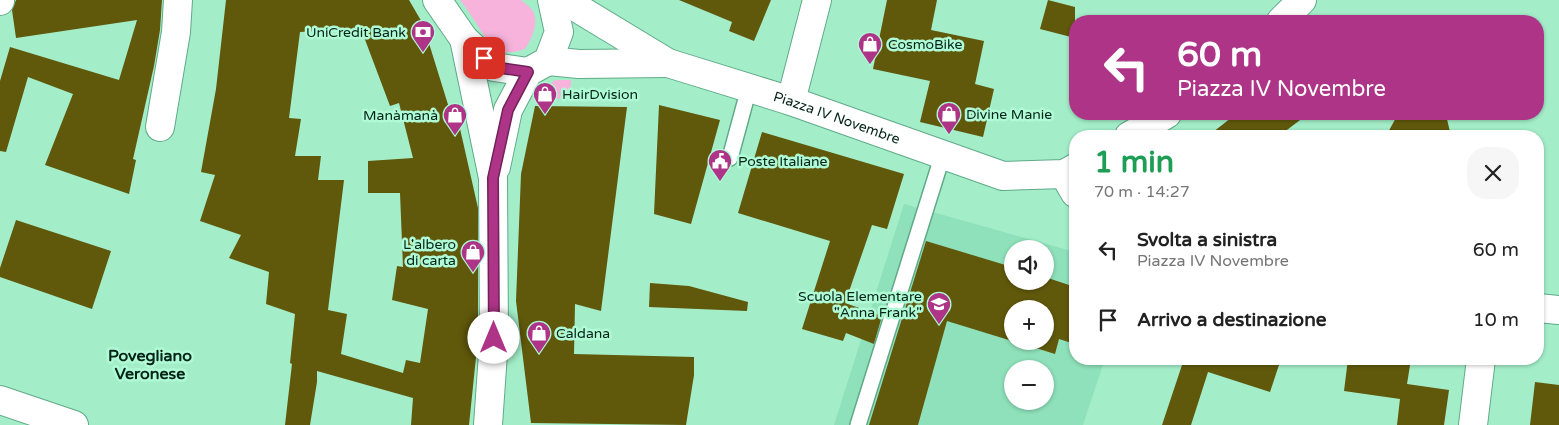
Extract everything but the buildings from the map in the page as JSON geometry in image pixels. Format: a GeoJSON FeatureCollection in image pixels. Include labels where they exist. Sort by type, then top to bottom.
{"type":"FeatureCollection","features":[{"type":"Feature","properties":{"kind":"street"},"geometry":{"type":"LineString","coordinates":[[160,127],[176,32],[178,0]]}},
{"type":"Feature","properties":{"kind":"street","name":"Piazza IV Novembre"},"geometry":{"type":"LineString","coordinates":[[437,0],[464,39],[494,67],[668,63]]}},
{"type":"Feature","properties":{"kind":"street"},"geometry":{"type":"LineString","coordinates":[[493,178],[508,110],[560,32],[552,0]]}},
{"type":"Feature","properties":{"kind":"street","name":"Piazza IV Novembre"},"geometry":{"type":"LineString","coordinates":[[564,0],[668,63],[791,101],[1004,176],[1069,178]]}},
{"type":"Feature","properties":{"kind":"street"},"geometry":{"type":"LineString","coordinates":[[791,101],[817,0]]}},
{"type":"Feature","properties":{"kind":"street"},"geometry":{"type":"LineString","coordinates":[[1287,15],[1302,0]]}},
{"type":"Feature","properties":{"kind":"street"},"geometry":{"type":"LineString","coordinates":[[464,39],[493,178],[494,338],[488,425]]}},
{"type":"Feature","properties":{"kind":"street"},"geometry":{"type":"LineString","coordinates":[[1139,130],[1157,120]]}},
{"type":"Feature","properties":{"kind":"street"},"geometry":{"type":"LineString","coordinates":[[1544,309],[1559,310]]}},
{"type":"Feature","properties":{"kind":"street"},"geometry":{"type":"LineString","coordinates":[[1473,425],[1480,365]]}},
{"type":"Feature","properties":{"kind":"street"},"geometry":{"type":"LineString","coordinates":[[0,400],[74,425]]}},
{"type":"Feature","properties":{"kind":"lane"},"geometry":{"type":"LineString","coordinates":[[730,158],[749,88]]}},
{"type":"Feature","properties":{"kind":"lane"},"geometry":{"type":"LineString","coordinates":[[858,425],[943,154]]}},
{"type":"Feature","properties":{"kind":"shaded area"},"geometry":{"type":"Polygon","coordinates":[[[460,0],[521,0],[533,11],[535,16],[532,36],[525,49],[508,52],[495,48],[490,44],[460,0]]]}},
{"type":"Feature","properties":{"kind":"shaded area"},"geometry":{"type":"Polygon","coordinates":[[[556,80],[571,80],[570,98],[532,100],[541,88],[556,80]]]}},
{"type":"Feature","properties":{"kind":"shaded area","name":"Scuola Elementare \"Anna Frank\""},"geometry":{"type":"Polygon","coordinates":[[[904,204],[1032,240],[1004,240],[1004,290],[1054,290],[1054,246],[1069,250],[1069,365],[1103,365],[1083,425],[834,425],[904,204]]]}},
{"type":"Feature","properties":{"kind":"place","name":"UniCredit Bank"},"geometry":{"type":"Point","coordinates":[423,53]}},
{"type":"Feature","properties":{"kind":"place","name":"CosmoBike"},"geometry":{"type":"Point","coordinates":[870,65]}},
{"type":"Feature","properties":{"kind":"place","name":"HairDvision"},"geometry":{"type":"Point","coordinates":[545,115]}},
{"type":"Feature","properties":{"kind":"place","name":"Divine Manie"},"geometry":{"type":"Point","coordinates":[949,135]}},
{"type":"Feature","properties":{"kind":"place","name":"Manàmanà"},"geometry":{"type":"Point","coordinates":[455,136]}},
{"type":"Feature","properties":{"kind":"place","name":"Poste Italiane"},"geometry":{"type":"Point","coordinates":[720,182]}},
{"type":"Feature","properties":{"kind":"place","name":"L'albero di carta"},"geometry":{"type":"Point","coordinates":[473,273]}},
{"type":"Feature","properties":{"kind":"place","name":"Scuola Elementare \"Anna Frank\""},"geometry":{"type":"Point","coordinates":[939,325]}},
{"type":"Feature","properties":{"kind":"place","name":"Caldana"},"geometry":{"type":"Point","coordinates":[539,354]}},
{"type":"Feature","properties":{"kind":"district","name":"Povegliano Veronese"},"geometry":{"type":"Point","coordinates":[150,365]}},
{"type":"Feature","properties":{"kind":"route"},"geometry":{"type":"LineString","coordinates":[[484,58],[494,67],[528,72],[508,110],[493,178],[494,338]]}}]}
